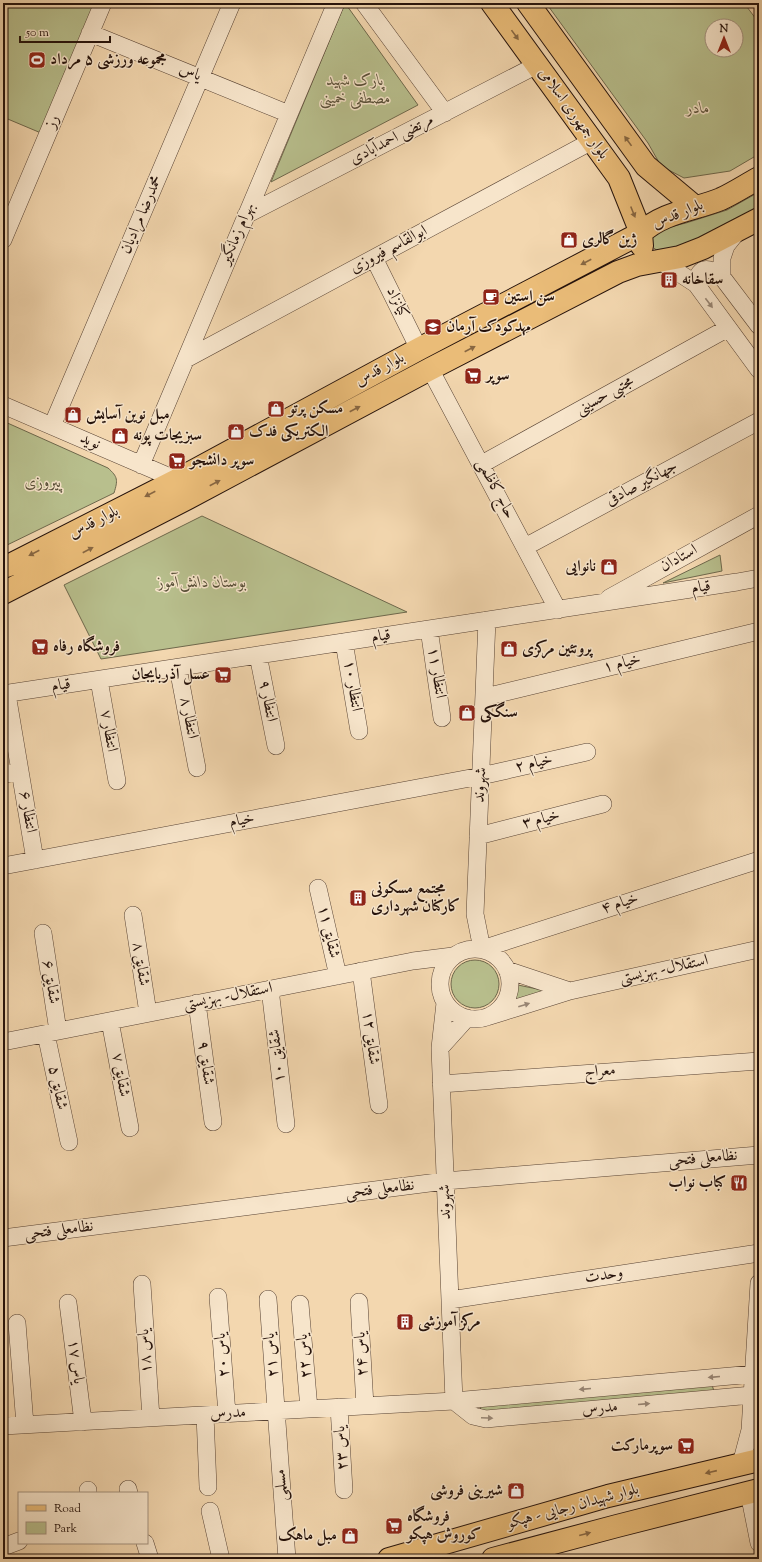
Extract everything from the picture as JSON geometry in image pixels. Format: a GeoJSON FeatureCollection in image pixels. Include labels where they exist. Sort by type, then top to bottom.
{"type":"FeatureCollection","features":[{"type":"Feature","properties":{"kind":"main road","name":"بلوار جمهوری اسلامی"},"geometry":{"type":"LineString","coordinates":[[492,3],[619,178],[641,233],[641,240],[646,253],[651,258],[659,260]]}},
{"type":"Feature","properties":{"kind":"main road","name":"بلوار جمهوری اسلامی"},"geometry":{"type":"LineString","coordinates":[[528,3],[646,166],[695,207]]}},
{"type":"Feature","properties":{"kind":"main road"},"geometry":{"type":"LineString","coordinates":[[619,178],[637,180],[646,166]]}},
{"type":"Feature","properties":{"kind":"main road","name":"بلوار قدس"},"geometry":{"type":"LineString","coordinates":[[3,593],[419,349],[641,233],[661,219],[720,199],[759,178]]}},
{"type":"Feature","properties":{"kind":"main road","name":"بلوار قدس"},"geometry":{"type":"LineString","coordinates":[[3,567],[182,489],[430,369],[618,272],[637,265],[680,257],[703,248],[759,219]]}},
{"type":"Feature","properties":{"kind":"main road"},"geometry":{"type":"LineString","coordinates":[[419,349],[430,369]]}},
{"type":"Feature","properties":{"kind":"main road","name":"بلوار شهیدان رجایی - هپکو"},"geometry":{"type":"LineString","coordinates":[[389,1559],[608,1496],[750,1462]]}},
{"type":"Feature","properties":{"kind":"main road","name":"بلوار شهیدان رجایی - هپکو"},"geometry":{"type":"LineString","coordinates":[[493,1559],[552,1550],[754,1492]]}},
{"type":"Feature","properties":{"kind":"street","name":"رز"},"geometry":{"type":"LineString","coordinates":[[3,240],[103,3]]}},
{"type":"Feature","properties":{"kind":"street","name":"محمدرضا مرادیان"},"geometry":{"type":"LineString","coordinates":[[52,426],[232,3]]}},
{"type":"Feature","properties":{"kind":"street","name":"بهرام زمانگیر"},"geometry":{"type":"LineString","coordinates":[[141,465],[336,3]]}},
{"type":"Feature","properties":{"kind":"street"},"geometry":{"type":"LineString","coordinates":[[364,3],[445,113]]}},
{"type":"Feature","properties":{"kind":"street","name":"یاس"},"geometry":{"type":"LineString","coordinates":[[90,33],[289,114]]}},
{"type":"Feature","properties":{"kind":"street","name":"مرتضی احمدآبادی"},"geometry":{"type":"LineString","coordinates":[[246,215],[537,65]]}},
{"type":"Feature","properties":{"kind":"street","name":"ابوالقاسم فیروزی"},"geometry":{"type":"LineString","coordinates":[[186,359],[592,141]]}},
{"type":"Feature","properties":{"kind":"street"},"geometry":{"type":"LineString","coordinates":[[695,207],[759,166]]}},
{"type":"Feature","properties":{"kind":"street"},"geometry":{"type":"LineString","coordinates":[[722,277],[722,258],[726,246],[739,229]]}},
{"type":"Feature","properties":{"kind":"street","name":"کیانزاد"},"geometry":{"type":"LineString","coordinates":[[374,258],[419,349]]}},
{"type":"Feature","properties":{"kind":"street"},"geometry":{"type":"LineString","coordinates":[[659,260],[696,284],[759,370]]}},
{"type":"Feature","properties":{"kind":"street"},"geometry":{"type":"LineString","coordinates":[[696,284],[697,278],[701,272],[706,269],[714,270],[722,277],[759,326]]}},
{"type":"Feature","properties":{"kind":"street","name":"مجتبی حسینی"},"geometry":{"type":"LineString","coordinates":[[482,464],[728,328]]}},
{"type":"Feature","properties":{"kind":"street","name":"حاج کاظمی"},"geometry":{"type":"LineString","coordinates":[[430,369],[482,464],[550,598],[558,610]]}},
{"type":"Feature","properties":{"kind":"street","name":"نوید"},"geometry":{"type":"LineString","coordinates":[[3,405],[141,465],[182,489]]}},
{"type":"Feature","properties":{"kind":"street","name":"جهانگیر صادقی"},"geometry":{"type":"LineString","coordinates":[[525,547],[759,421]]}},
{"type":"Feature","properties":{"kind":"street","name":"استادان"},"geometry":{"type":"LineString","coordinates":[[600,603],[759,515]]}},
{"type":"Feature","properties":{"kind":"street","name":"قیام"},"geometry":{"type":"LineString","coordinates":[[5,694],[759,578]]}},
{"type":"Feature","properties":{"kind":"street"},"geometry":{"type":"LineString","coordinates":[[737,582],[759,585]]}},
{"type":"Feature","properties":{"kind":"street","name":"شهروند"},"geometry":{"type":"LineString","coordinates":[[482,949],[475,914],[487,620]]}},
{"type":"Feature","properties":{"kind":"street","name":"انتظار ۱۱"},"geometry":{"type":"LineString","coordinates":[[429,629],[442,718]]}},
{"type":"Feature","properties":{"kind":"street","name":"خیام ۱"},"geometry":{"type":"LineString","coordinates":[[485,697],[759,631]]}},
{"type":"Feature","properties":{"kind":"street","name":"انتظار ۱۰"},"geometry":{"type":"LineString","coordinates":[[344,642],[359,731]]}},
{"type":"Feature","properties":{"kind":"street","name":"انتظار ۹"},"geometry":{"type":"LineString","coordinates":[[258,655],[276,746]]}},
{"type":"Feature","properties":{"kind":"street","name":"انتظار ۸"},"geometry":{"type":"LineString","coordinates":[[178,668],[197,768]]}},
{"type":"Feature","properties":{"kind":"street","name":"انتظار ۷"},"geometry":{"type":"LineString","coordinates":[[99,680],[117,782]]}},
{"type":"Feature","properties":{"kind":"street","name":"انتظار ۶"},"geometry":{"type":"LineString","coordinates":[[5,694],[35,860]]}},
{"type":"Feature","properties":{"kind":"street","name":"خیام ۲"},"geometry":{"type":"LineString","coordinates":[[481,776],[587,752]]}},
{"type":"Feature","properties":{"kind":"street"},"geometry":{"type":"LineString","coordinates":[[3,774],[20,772]]}},
{"type":"Feature","properties":{"kind":"street","name":"خیام"},"geometry":{"type":"LineString","coordinates":[[3,866],[481,776]]}},
{"type":"Feature","properties":{"kind":"street","name":"خیام ۳"},"geometry":{"type":"LineString","coordinates":[[478,836],[603,804]]}},
{"type":"Feature","properties":{"kind":"street","name":"خیام ۴"},"geometry":{"type":"LineString","coordinates":[[482,949],[759,860]]}},
{"type":"Feature","properties":{"kind":"street","name":"شقایق ۱۱"},"geometry":{"type":"LineString","coordinates":[[318,888],[338,976]]}},
{"type":"Feature","properties":{"kind":"street"},"geometry":{"type":"LineString","coordinates":[[456,954],[470,949],[482,949],[492,953],[501,960],[507,970],[510,981],[509,992],[504,1003],[497,1011],[487,1017],[477,1019],[467,1018],[454,1012],[445,1003],[440,992],[442,971],[447,963],[456,954],[475,914]]}},
{"type":"Feature","properties":{"kind":"street","name":"شقایق ۸"},"geometry":{"type":"LineString","coordinates":[[133,915],[148,1013]]}},
{"type":"Feature","properties":{"kind":"street","name":"شقایق ۶"},"geometry":{"type":"LineString","coordinates":[[43,933],[52,1032]]}},
{"type":"Feature","properties":{"kind":"street","name":"استقلال- بهزیستی"},"geometry":{"type":"LineString","coordinates":[[487,1017],[570,991],[759,949]]}},
{"type":"Feature","properties":{"kind":"street","name":"استقلال- بهزیستی"},"geometry":{"type":"LineString","coordinates":[[3,1042],[361,971],[456,954]]}},
{"type":"Feature","properties":{"kind":"street"},"geometry":{"type":"LineString","coordinates":[[413,961],[440,980]]}},
{"type":"Feature","properties":{"kind":"street"},"geometry":{"type":"LineString","coordinates":[[507,970],[570,991]]}},
{"type":"Feature","properties":{"kind":"street","name":"شقایق ۱۲"},"geometry":{"type":"LineString","coordinates":[[361,971],[379,1105]]}},
{"type":"Feature","properties":{"kind":"street","name":"شقایق ۱۰"},"geometry":{"type":"LineString","coordinates":[[270,989],[286,1124]]}},
{"type":"Feature","properties":{"kind":"street","name":"شقایق ۹"},"geometry":{"type":"LineString","coordinates":[[197,1003],[213,1122]]}},
{"type":"Feature","properties":{"kind":"street","name":"شهروند"},"geometry":{"type":"LineString","coordinates":[[445,1003],[440,1048],[454,1401]]}},
{"type":"Feature","properties":{"kind":"street"},"geometry":{"type":"LineString","coordinates":[[440,1048],[467,1018]]}},
{"type":"Feature","properties":{"kind":"street","name":"شقایق ۷"},"geometry":{"type":"LineString","coordinates":[[110,1021],[130,1128]]}},
{"type":"Feature","properties":{"kind":"street","name":"شقایق ۵"},"geometry":{"type":"LineString","coordinates":[[52,1032],[69,1142]]}},
{"type":"Feature","properties":{"kind":"street","name":"معراج"},"geometry":{"type":"LineString","coordinates":[[441,1084],[759,1060]]}},
{"type":"Feature","properties":{"kind":"street","name":"نظامعلی فتحی"},"geometry":{"type":"LineString","coordinates":[[3,1238],[445,1181],[759,1155]]}},
{"type":"Feature","properties":{"kind":"street","name":"وحدت"},"geometry":{"type":"LineString","coordinates":[[450,1300],[759,1253]]}},
{"type":"Feature","properties":{"kind":"street"},"geometry":{"type":"LineString","coordinates":[[750,1462],[750,1430],[756,1396],[753,1374],[759,1283]]}},
{"type":"Feature","properties":{"kind":"street","name":"یاس ۱۸"},"geometry":{"type":"LineString","coordinates":[[142,1284],[151,1418]]}},
{"type":"Feature","properties":{"kind":"street","name":"یاس ۲۰"},"geometry":{"type":"LineString","coordinates":[[218,1297],[227,1414]]}},
{"type":"Feature","properties":{"kind":"street","name":"یاس ۲۱"},"geometry":{"type":"LineString","coordinates":[[268,1299],[277,1411]]}},
{"type":"Feature","properties":{"kind":"street","name":"یاس ۲۴"},"geometry":{"type":"LineString","coordinates":[[359,1302],[365,1406]]}},
{"type":"Feature","properties":{"kind":"street","name":"یاس ۱۷"},"geometry":{"type":"LineString","coordinates":[[68,1303],[83,1422]]}},
{"type":"Feature","properties":{"kind":"street","name":"یاس ۲۲"},"geometry":{"type":"LineString","coordinates":[[300,1304],[309,1409]]}},
{"type":"Feature","properties":{"kind":"street"},"geometry":{"type":"LineString","coordinates":[[17,1323],[25,1425]]}},
{"type":"Feature","properties":{"kind":"street","name":"مدرس"},"geometry":{"type":"LineString","coordinates":[[3,1426],[454,1401],[753,1374]]}},
{"type":"Feature","properties":{"kind":"street","name":"مدرس"},"geometry":{"type":"LineString","coordinates":[[454,1401],[473,1416],[486,1419],[756,1396]]}},
{"type":"Feature","properties":{"kind":"street","name":"یاس ۲۳"},"geometry":{"type":"LineString","coordinates":[[339,1407],[344,1490]]}},
{"type":"Feature","properties":{"kind":"street","name":"مسلمی"},"geometry":{"type":"LineString","coordinates":[[277,1411],[287,1559]]}},
{"type":"Feature","properties":{"kind":"street"},"geometry":{"type":"LineString","coordinates":[[205,1415],[208,1487]]}},
{"type":"Feature","properties":{"kind":"street"},"geometry":{"type":"LineString","coordinates":[[754,1492],[759,1543]]}},
{"type":"Feature","properties":{"kind":"street"},"geometry":{"type":"LineString","coordinates":[[210,1511],[221,1559]]}},
{"type":"Feature","properties":{"kind":"street"},"geometry":{"type":"LineString","coordinates":[[3,1547],[18,1542]]}},
{"type":"Feature","properties":{"kind":"street"},"geometry":{"type":"LineString","coordinates":[[144,1544],[150,1559]]}},
{"type":"Feature","properties":{"kind":"green space","name":"مجموعه ورزشی ۵ مرداد"},"geometry":{"type":"Polygon","coordinates":[[[3,3],[95,3],[41,133],[3,117],[3,3]]]}},
{"type":"Feature","properties":{"kind":"green space","name":"پارک شهید مصطفی خمینی"},"geometry":{"type":"Polygon","coordinates":[[[345,3],[418,105],[271,182],[345,3]]]}},
{"type":"Feature","properties":{"kind":"green space","name":"مادر"},"geometry":{"type":"Polygon","coordinates":[[[546,3],[744,3],[759,23],[759,154],[730,171],[684,178],[661,166],[648,143],[546,3]]]}},
{"type":"Feature","properties":{"kind":"green space"},"geometry":{"type":"Polygon","coordinates":[[[759,192],[759,207],[699,240],[660,252],[652,247],[651,238],[661,229],[727,210],[759,192]]]}},
{"type":"Feature","properties":{"kind":"green space","name":"پیروزی"},"geometry":{"type":"Polygon","coordinates":[[[3,421],[108,468],[114,474],[116,479],[114,493],[3,547],[3,421]]]}},
{"type":"Feature","properties":{"kind":"green space","name":"بوستان دانش‌آموز"},"geometry":{"type":"Polygon","coordinates":[[[202,516],[407,612],[101,659],[64,585],[202,516]]]}},
{"type":"Feature","properties":{"kind":"green space"},"geometry":{"type":"Polygon","coordinates":[[[720,555],[722,571],[663,583],[720,555]]]}},
{"type":"Feature","properties":{"kind":"green space"},"geometry":{"type":"Polygon","coordinates":[[[475,960],[484,962],[492,967],[497,975],[499,984],[497,993],[492,1001],[484,1006],[475,1008],[466,1006],[458,1001],[453,993],[451,984],[453,975],[458,967],[466,962],[475,960]]]}},
{"type":"Feature","properties":{"kind":"green space"},"geometry":{"type":"Polygon","coordinates":[[[518,985],[556,993],[513,1002],[518,985]]]}},
{"type":"Feature","properties":{"kind":"green space"},"geometry":{"type":"Polygon","coordinates":[[[712,1385],[714,1391],[481,1412],[480,1405],[712,1385]]]}},
{"type":"Feature","properties":{"kind":"place","name":"مجموعه ورزشی ۵ مرداد"},"geometry":{"type":"Point","coordinates":[37,60]}},
{"type":"Feature","properties":{"kind":"place","name":"ژین گالری"},"geometry":{"type":"Point","coordinates":[569,240]}},
{"type":"Feature","properties":{"kind":"place","name":"سقاخانه"},"geometry":{"type":"Point","coordinates":[669,280]}},
{"type":"Feature","properties":{"kind":"place","name":"سن استین"},"geometry":{"type":"Point","coordinates":[491,297]}},
{"type":"Feature","properties":{"kind":"place","name":"مهدکودک آرمان"},"geometry":{"type":"Point","coordinates":[433,327]}},
{"type":"Feature","properties":{"kind":"place","name":"سوپر"},"geometry":{"type":"Point","coordinates":[473,376]}},
{"type":"Feature","properties":{"kind":"place","name":"مسکن پرتو"},"geometry":{"type":"Point","coordinates":[276,409]}},
{"type":"Feature","properties":{"kind":"place","name":"مبل نوین آسایش"},"geometry":{"type":"Point","coordinates":[73,415]}},
{"type":"Feature","properties":{"kind":"place","name":"الکتریکی فدک"},"geometry":{"type":"Point","coordinates":[236,432]}},
{"type":"Feature","properties":{"kind":"place","name":"سبزیجات پونه"},"geometry":{"type":"Point","coordinates":[120,436]}},
{"type":"Feature","properties":{"kind":"place","name":"سوپر دانشجو"},"geometry":{"type":"Point","coordinates":[177,461]}},
{"type":"Feature","properties":{"kind":"place","name":"نانوایی"},"geometry":{"type":"Point","coordinates":[609,567]}},
{"type":"Feature","properties":{"kind":"place","name":"فروشگاه رفاه"},"geometry":{"type":"Point","coordinates":[40,647]}},
{"type":"Feature","properties":{"kind":"place","name":"پروتئین مرکزی"},"geometry":{"type":"Point","coordinates":[509,649]}},
{"type":"Feature","properties":{"kind":"place","name":"عسل آذربایجان"},"geometry":{"type":"Point","coordinates":[223,675]}},
{"type":"Feature","properties":{"kind":"place","name":"سنگکی"},"geometry":{"type":"Point","coordinates":[467,713]}},
{"type":"Feature","properties":{"kind":"place","name":"مجتمع مسکونی کارکنان شهرداری"},"geometry":{"type":"Point","coordinates":[358,898]}},
{"type":"Feature","properties":{"kind":"place","name":"کباب نواب"},"geometry":{"type":"Point","coordinates":[739,1183]}},
{"type":"Feature","properties":{"kind":"place","name":"مرکز آموزشی"},"geometry":{"type":"Point","coordinates":[405,1322]}},
{"type":"Feature","properties":{"kind":"place","name":"سوپرمارکت"},"geometry":{"type":"Point","coordinates":[686,1446]}},
{"type":"Feature","properties":{"kind":"place","name":"شیرینی فروشی"},"geometry":{"type":"Point","coordinates":[516,1491]}},
{"type":"Feature","properties":{"kind":"place","name":"فروشگاه کوروش هپکو"},"geometry":{"type":"Point","coordinates":[394,1526]}},
{"type":"Feature","properties":{"kind":"place","name":"مبل ماهک"},"geometry":{"type":"Point","coordinates":[350,1536]}}]}
